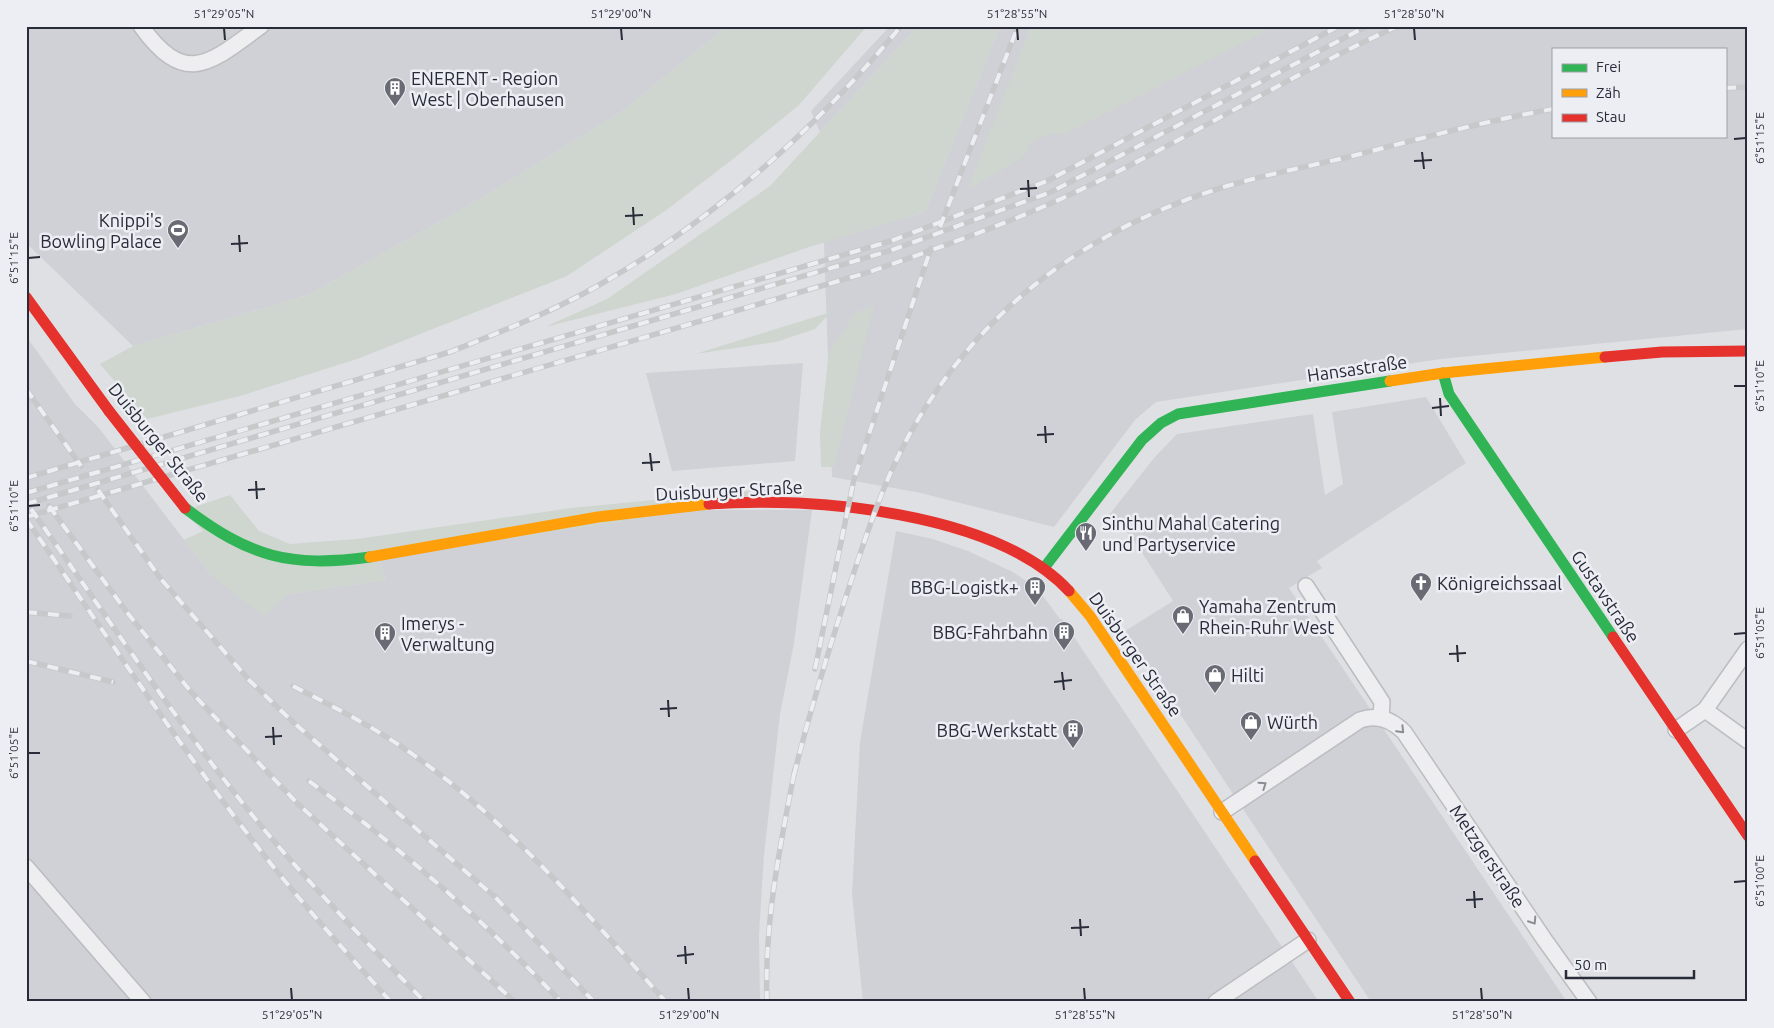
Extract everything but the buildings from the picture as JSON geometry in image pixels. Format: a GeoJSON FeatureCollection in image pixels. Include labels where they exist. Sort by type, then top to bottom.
{"type":"FeatureCollection","features":[{"type":"Feature","properties":{"kind":"main road","name":"Duisburger Straße"},"geometry":{"type":"LineString","coordinates":[[26,297],[110,411],[185,508],[211,528],[246,548],[282,559],[315,561],[356,558],[635,513],[719,504],[804,503],[883,513],[954,527],[988,538],[1044,568],[1078,602],[1106,638],[1350,1002]]}},
{"type":"Feature","properties":{"kind":"main road","name":"Hansastraße"},"geometry":{"type":"LineString","coordinates":[[1044,568],[1142,440],[1170,417],[1213,407],[1443,372],[1662,352],[1748,351]]}},
{"type":"Feature","properties":{"kind":"main road","name":"Gustavstraße"},"geometry":{"type":"LineString","coordinates":[[1443,372],[1449,394],[1748,836]]}},
{"type":"Feature","properties":{"kind":"street"},"geometry":{"type":"LineString","coordinates":[[141,26],[167,56],[188,64],[217,57],[261,26]]}},
{"type":"Feature","properties":{"kind":"street"},"geometry":{"type":"LineString","coordinates":[[1222,812],[1353,724],[1368,718],[1380,718],[1382,702],[1306,586]]}},
{"type":"Feature","properties":{"kind":"street"},"geometry":{"type":"LineString","coordinates":[[1676,730],[1705,710],[1748,649]]}},
{"type":"Feature","properties":{"kind":"street"},"geometry":{"type":"LineString","coordinates":[[1705,710],[1748,741]]}},
{"type":"Feature","properties":{"kind":"street","name":"Metzgerstraße"},"geometry":{"type":"LineString","coordinates":[[1380,718],[1391,721],[1404,732],[1544,940],[1589,1002]]}},
{"type":"Feature","properties":{"kind":"street"},"geometry":{"type":"LineString","coordinates":[[26,867],[143,1002]]}},
{"type":"Feature","properties":{"kind":"street"},"geometry":{"type":"LineString","coordinates":[[1216,1002],[1308,940]]}},
{"type":"Feature","properties":{"kind":"shaded area"},"geometry":{"type":"Polygon","coordinates":[[[26,26],[727,26],[624,110],[473,203],[308,295],[133,346],[26,243],[26,26]]]}},
{"type":"Feature","properties":{"kind":"shaded area"},"geometry":{"type":"Polygon","coordinates":[[[727,26],[867,26],[799,105],[665,211],[567,276],[357,359],[240,396],[147,419],[100,364],[133,346],[308,295],[473,203],[624,110],[727,26]]]}},
{"type":"Feature","properties":{"kind":"shaded area"},"geometry":{"type":"Polygon","coordinates":[[[890,26],[918,26],[820,132],[811,111],[890,26]]]}},
{"type":"Feature","properties":{"kind":"shaded area"},"geometry":{"type":"Polygon","coordinates":[[[918,26],[1000,26],[925,212],[806,248],[676,294],[545,327],[607,299],[770,186],[918,26]]]}},
{"type":"Feature","properties":{"kind":"shaded area"},"geometry":{"type":"Polygon","coordinates":[[[1000,26],[1748,26],[1748,329],[1441,359],[1156,402],[1135,420],[1054,527],[921,493],[832,477],[824,242],[925,212],[1000,26]]]}},
{"type":"Feature","properties":{"kind":"shaded area"},"geometry":{"type":"Polygon","coordinates":[[[1031,26],[1266,26],[1265,32],[1061,136],[1054,133],[1031,142],[1024,157],[967,190],[1031,26]]]}},
{"type":"Feature","properties":{"kind":"shaded area"},"geometry":{"type":"Polygon","coordinates":[[[874,305],[834,467],[821,467],[820,432],[829,351],[855,313],[874,305]]]}},
{"type":"Feature","properties":{"kind":"shaded area"},"geometry":{"type":"Polygon","coordinates":[[[831,312],[815,329],[776,342],[695,354],[831,312]]]}},
{"type":"Feature","properties":{"kind":"shaded area"},"geometry":{"type":"Polygon","coordinates":[[[26,336],[75,404],[99,428],[210,574],[288,594],[386,580],[378,558],[695,510],[812,510],[794,643],[780,714],[764,855],[759,935],[760,1002],[26,1002],[26,336]]]}},
{"type":"Feature","properties":{"kind":"shaded area"},"geometry":{"type":"Polygon","coordinates":[[[803,363],[795,461],[672,471],[646,373],[803,363]]]}},
{"type":"Feature","properties":{"kind":"shaded area"},"geometry":{"type":"Polygon","coordinates":[[[1426,397],[1466,463],[1317,561],[1322,568],[1289,588],[1567,1002],[1371,1002],[1125,631],[1173,601],[1132,537],[1109,515],[1154,458],[1177,434],[1313,414],[1325,495],[1343,484],[1332,412],[1426,397]]]}},
{"type":"Feature","properties":{"kind":"shaded area"},"geometry":{"type":"Polygon","coordinates":[[[769,489],[769,499],[378,558],[386,580],[288,594],[264,617],[210,574],[184,540],[203,531],[183,511],[230,495],[259,531],[290,544],[357,539],[571,508],[769,489]]]}},
{"type":"Feature","properties":{"kind":"shaded area"},"geometry":{"type":"Polygon","coordinates":[[[896,531],[933,539],[968,551],[1013,572],[1038,589],[1060,619],[1062,619],[1319,1002],[863,1002],[852,894],[860,742],[896,531]]]}},
{"type":"Feature","properties":{"kind":"railway"},"geometry":{"type":"LineString","coordinates":[[26,478],[450,352],[526,321],[581,295],[641,260],[723,202],[762,169],[835,100],[901,26]]}},
{"type":"Feature","properties":{"kind":"railway"},"geometry":{"type":"LineString","coordinates":[[940,227],[1018,26]]}},
{"type":"Feature","properties":{"kind":"railway"},"geometry":{"type":"LineString","coordinates":[[26,493],[891,241],[1047,181],[1339,26]]}},
{"type":"Feature","properties":{"kind":"railway"},"geometry":{"type":"LineString","coordinates":[[26,504],[889,251],[1051,192],[1367,26]]}},
{"type":"Feature","properties":{"kind":"railway"},"geometry":{"type":"LineString","coordinates":[[26,517],[866,273],[938,248],[1031,212],[1098,181],[1141,160],[1311,68],[1398,26]]}},
{"type":"Feature","properties":{"kind":"railway"},"geometry":{"type":"LineString","coordinates":[[1726,88],[1748,87]]}},
{"type":"Feature","properties":{"kind":"railway"},"geometry":{"type":"LineString","coordinates":[[794,775],[830,647],[860,553],[897,459],[916,423],[944,380],[976,341],[1011,305],[1049,274],[1089,247],[1133,223],[1179,203],[1227,186],[1258,178],[1477,125],[1552,109]]}},
{"type":"Feature","properties":{"kind":"railway"},"geometry":{"type":"LineString","coordinates":[[815,669],[854,479],[931,248]]}},
{"type":"Feature","properties":{"kind":"railway"},"geometry":{"type":"LineString","coordinates":[[26,389],[81,466]]}},
{"type":"Feature","properties":{"kind":"railway"},"geometry":{"type":"LineString","coordinates":[[98,490],[160,578],[250,681],[293,722],[495,897],[594,1002]]}},
{"type":"Feature","properties":{"kind":"railway"},"geometry":{"type":"LineString","coordinates":[[49,506],[126,611],[192,693],[297,803],[515,1002]]}},
{"type":"Feature","properties":{"kind":"railway"},"geometry":{"type":"LineString","coordinates":[[31,509],[146,674],[205,755],[267,833],[305,877],[425,1002]]}},
{"type":"Feature","properties":{"kind":"railway"},"geometry":{"type":"LineString","coordinates":[[26,519],[223,802],[303,903],[391,1002]]}},
{"type":"Feature","properties":{"kind":"railway"},"geometry":{"type":"LineString","coordinates":[[26,612],[70,616]]}},
{"type":"Feature","properties":{"kind":"railway"},"geometry":{"type":"LineString","coordinates":[[26,661],[113,682]]}},
{"type":"Feature","properties":{"kind":"railway"},"geometry":{"type":"LineString","coordinates":[[293,686],[349,715],[402,747],[475,803],[542,866],[666,1002]]}},
{"type":"Feature","properties":{"kind":"railway"},"geometry":{"type":"LineString","coordinates":[[767,1002],[768,943],[774,885],[795,769]]}},
{"type":"Feature","properties":{"kind":"railway"},"geometry":{"type":"LineString","coordinates":[[309,781],[408,858],[471,913],[561,1002]]}},
{"type":"Feature","properties":{"kind":"traffic: fast"},"geometry":{"type":"LineString","coordinates":[[1443,373],[1449,394],[1613,637]]}},
{"type":"Feature","properties":{"kind":"traffic: fast"},"geometry":{"type":"LineString","coordinates":[[1044,568],[1142,440],[1161,423],[1178,414],[1390,381]]}},
{"type":"Feature","properties":{"kind":"traffic: fast"},"geometry":{"type":"LineString","coordinates":[[185,508],[230,538],[272,555],[316,561],[370,557]]}},
{"type":"Feature","properties":{"kind":"traffic: slow"},"geometry":{"type":"LineString","coordinates":[[1390,381],[1443,373],[1605,357]]}},
{"type":"Feature","properties":{"kind":"traffic: slow"},"geometry":{"type":"LineString","coordinates":[[370,557],[598,517],[709,504]]}},
{"type":"Feature","properties":{"kind":"traffic: slow"},"geometry":{"type":"LineString","coordinates":[[1069,591],[1090,616],[1255,861]]}},
{"type":"Feature","properties":{"kind":"traffic: jam"},"geometry":{"type":"LineString","coordinates":[[26,297],[109,411]]}},
{"type":"Feature","properties":{"kind":"traffic: jam"},"geometry":{"type":"LineString","coordinates":[[1605,357],[1662,352],[1748,351]]}},
{"type":"Feature","properties":{"kind":"traffic: jam"},"geometry":{"type":"LineString","coordinates":[[109,411],[185,508]]}},
{"type":"Feature","properties":{"kind":"traffic: jam"},"geometry":{"type":"LineString","coordinates":[[709,504],[751,502],[798,503],[848,507],[900,515],[950,527],[996,543],[1037,564],[1069,591]]}},
{"type":"Feature","properties":{"kind":"traffic: jam"},"geometry":{"type":"LineString","coordinates":[[1613,637],[1748,836]]}},
{"type":"Feature","properties":{"kind":"traffic: jam"},"geometry":{"type":"LineString","coordinates":[[1255,861],[1350,1002]]}},
{"type":"Feature","properties":{"kind":"place","name":"ENERENT - Region West | Oberhausen"},"geometry":{"type":"Point","coordinates":[395,107]}},
{"type":"Feature","properties":{"kind":"place","name":"Knippi's Bowling Palace"},"geometry":{"type":"Point","coordinates":[178,249]}},
{"type":"Feature","properties":{"kind":"place","name":"Sinthu Mahal Catering und Partyservice"},"geometry":{"type":"Point","coordinates":[1086,552]}},
{"type":"Feature","properties":{"kind":"place","name":"Königreichssaal"},"geometry":{"type":"Point","coordinates":[1421,602]}},
{"type":"Feature","properties":{"kind":"place","name":"BBG-Logistk+"},"geometry":{"type":"Point","coordinates":[1035,606]}},
{"type":"Feature","properties":{"kind":"place","name":"Yamaha Zentrum Rhein-Ruhr West"},"geometry":{"type":"Point","coordinates":[1183,635]}},
{"type":"Feature","properties":{"kind":"place","name":"BBG-Fahrbahn"},"geometry":{"type":"Point","coordinates":[1064,651]}},
{"type":"Feature","properties":{"kind":"place","name":"Imerys - Verwaltung"},"geometry":{"type":"Point","coordinates":[385,652]}},
{"type":"Feature","properties":{"kind":"place","name":"Hilti"},"geometry":{"type":"Point","coordinates":[1215,694]}},
{"type":"Feature","properties":{"kind":"place","name":"Würth"},"geometry":{"type":"Point","coordinates":[1251,741]}},
{"type":"Feature","properties":{"kind":"place","name":"BBG-Werkstatt"},"geometry":{"type":"Point","coordinates":[1073,749]}}]}
